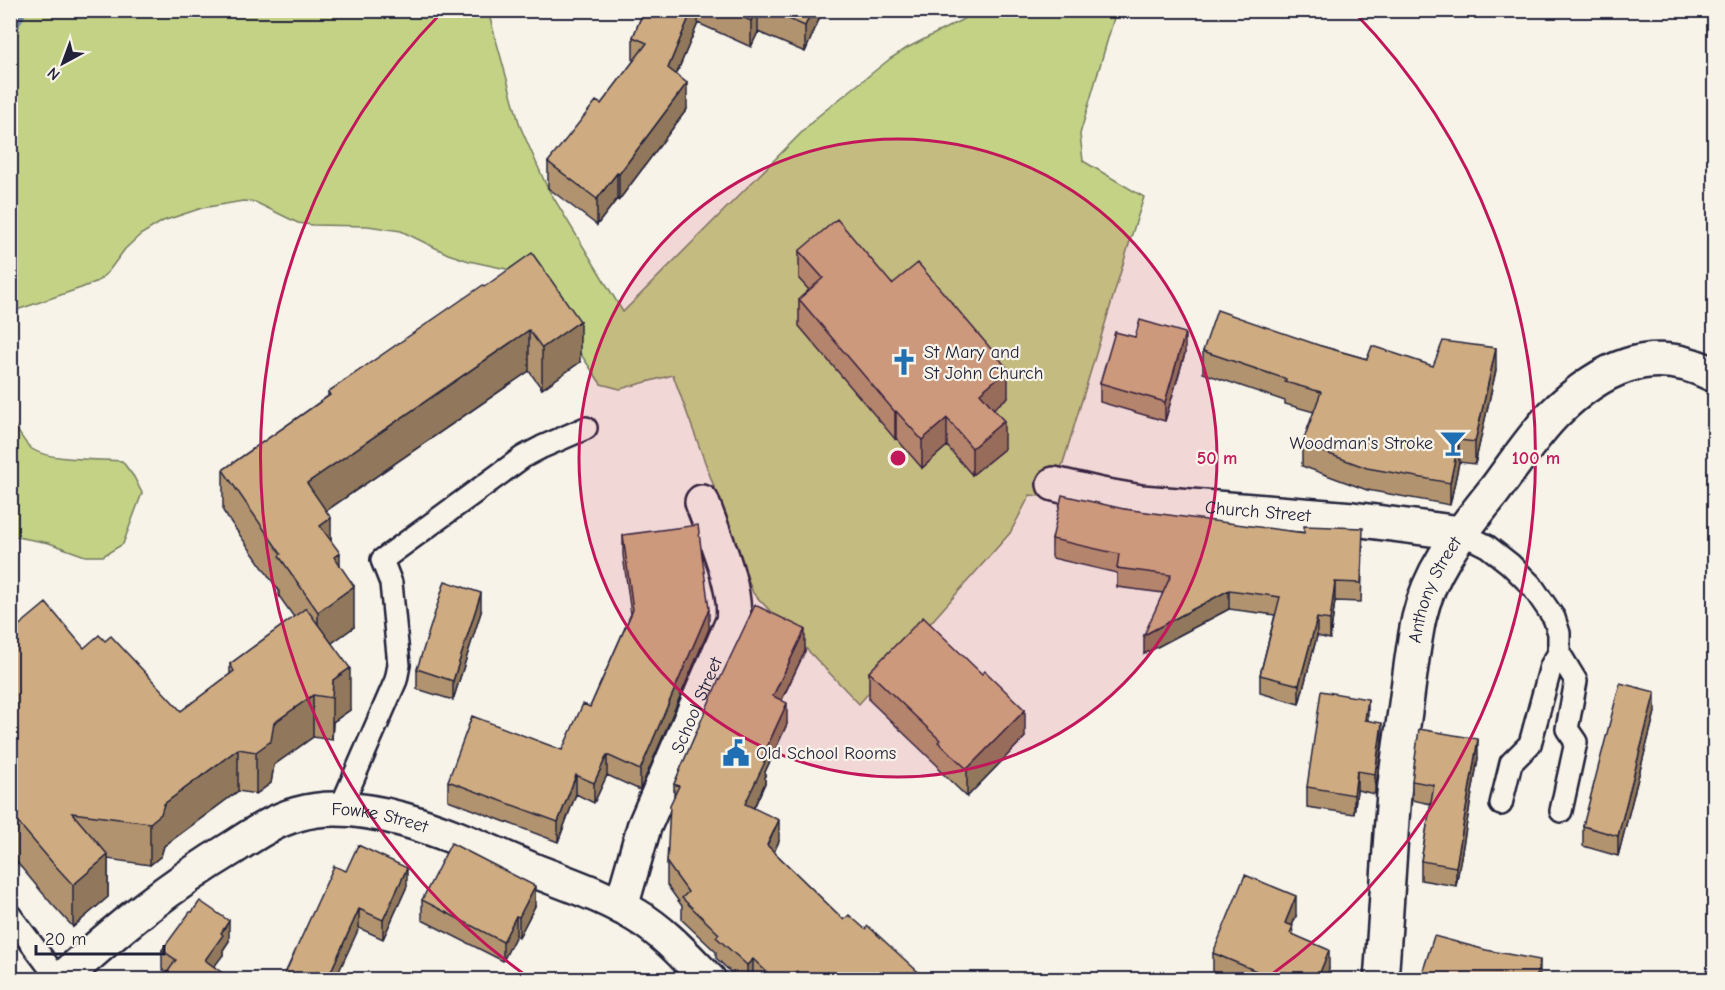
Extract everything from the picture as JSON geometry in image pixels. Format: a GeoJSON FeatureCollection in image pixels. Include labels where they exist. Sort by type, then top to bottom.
{"type":"FeatureCollection","features":[{"type":"Feature","properties":{"kind":"street","name":"Anthony Street"},"geometry":{"type":"LineString","coordinates":[[1381,980],[1394,792],[1418,628],[1428,588],[1438,566],[1552,416],[1593,381],[1609,371],[1650,359],[1672,360],[1714,375]]}},
{"type":"Feature","properties":{"kind":"street","name":"Church Street"},"geometry":{"type":"LineString","coordinates":[[1054,484],[1141,502],[1353,519],[1461,533]]}},
{"type":"Feature","properties":{"kind":"street","name":"School Street"},"geometry":{"type":"LineString","coordinates":[[621,907],[647,819],[733,621],[729,579],[702,501]]}},
{"type":"Feature","properties":{"kind":"street","name":"Fowke Street"},"geometry":{"type":"LineString","coordinates":[[60,980],[117,929],[202,866],[252,835],[285,818],[319,809],[353,810],[412,822],[498,855],[621,907],[657,930],[708,980]]}},
{"type":"Feature","properties":{"kind":"lane"},"geometry":{"type":"LineString","coordinates":[[340,809],[396,680],[399,665],[391,584],[382,560],[523,457],[586,428]]}},
{"type":"Feature","properties":{"kind":"lane"},"geometry":{"type":"LineString","coordinates":[[1461,533],[1487,546],[1510,564],[1532,586],[1554,618],[1559,633],[1559,653],[1576,681],[1568,729],[1576,742],[1561,811]]}},
{"type":"Feature","properties":{"kind":"lane"},"geometry":{"type":"LineString","coordinates":[[1501,804],[1512,763],[1530,744],[1551,666],[1559,653]]}},
{"type":"Feature","properties":{"kind":"lane"},"geometry":{"type":"LineString","coordinates":[[10,915],[60,980]]}},
{"type":"Feature","properties":{"kind":"green space"},"geometry":{"type":"Polygon","coordinates":[[[11,11],[488,11],[520,126],[547,187],[623,312],[817,117],[891,58],[979,11],[1116,11],[1080,134],[1083,161],[1144,197],[1063,463],[1049,497],[1030,495],[1010,533],[859,704],[753,593],[673,375],[620,389],[601,384],[544,300],[511,270],[448,254],[401,231],[368,226],[298,223],[255,202],[243,201],[202,208],[163,221],[140,235],[98,281],[11,312],[11,11]]]}},
{"type":"Feature","properties":{"kind":"green space"},"geometry":{"type":"Polygon","coordinates":[[[11,418],[26,443],[40,453],[62,458],[122,461],[142,493],[123,544],[103,556],[85,556],[49,543],[11,536],[11,418]]]}},
{"type":"Feature","properties":{"kind":"building"},"geometry":{"type":"Polygon","coordinates":[[[644,10],[692,10],[668,68],[687,83],[619,174],[617,173],[597,199],[548,162],[596,101],[601,104],[647,43],[633,37],[644,10]]]}},
{"type":"Feature","properties":{"kind":"building"},"geometry":{"type":"Polygon","coordinates":[[[727,10],[756,10],[751,21],[727,10]]]}},
{"type":"Feature","properties":{"kind":"building"},"geometry":{"type":"Polygon","coordinates":[[[768,10],[812,10],[805,26],[768,10]]]}},
{"type":"Feature","properties":{"kind":"building","name":"St Mary and St John Church"},"geometry":{"type":"Polygon","coordinates":[[[837,219],[892,284],[918,263],[1008,369],[980,393],[1004,421],[972,448],[947,418],[922,440],[895,412],[799,299],[823,278],[799,251],[837,219]]]}},
{"type":"Feature","properties":{"kind":"building"},"geometry":{"type":"Polygon","coordinates":[[[532,253],[580,321],[542,348],[529,330],[307,483],[331,518],[320,526],[340,553],[334,557],[354,586],[318,612],[223,470],[330,395],[328,392],[532,253]]]}},
{"type":"Feature","properties":{"kind":"building"},"geometry":{"type":"Polygon","coordinates":[[[1217,310],[1321,346],[1367,359],[1372,346],[1433,366],[1443,341],[1496,348],[1475,442],[1459,440],[1450,483],[1367,468],[1302,444],[1321,392],[1285,382],[1286,379],[1203,351],[1217,310]]]}},
{"type":"Feature","properties":{"kind":"building"},"geometry":{"type":"Polygon","coordinates":[[[1140,320],[1185,333],[1165,402],[1100,383],[1115,332],[1135,337],[1140,320]]]}},
{"type":"Feature","properties":{"kind":"building"},"geometry":{"type":"Polygon","coordinates":[[[1062,495],[1124,509],[1304,533],[1304,526],[1363,528],[1361,583],[1335,582],[1330,620],[1317,618],[1299,685],[1260,675],[1280,597],[1229,590],[1144,635],[1171,575],[1117,568],[1119,554],[1052,539],[1062,495]]]}},
{"type":"Feature","properties":{"kind":"building"},"geometry":{"type":"Polygon","coordinates":[[[698,525],[709,609],[640,770],[607,755],[594,783],[576,775],[558,822],[448,781],[472,716],[562,750],[583,704],[590,707],[633,610],[623,535],[698,525]]]}},
{"type":"Feature","properties":{"kind":"building"},"geometry":{"type":"Polygon","coordinates":[[[445,581],[481,593],[453,681],[417,669],[445,581]]]}},
{"type":"Feature","properties":{"kind":"building"},"geometry":{"type":"Polygon","coordinates":[[[46,603],[84,648],[99,635],[105,641],[111,636],[181,711],[234,671],[230,664],[306,608],[350,668],[333,680],[332,698],[313,695],[274,723],[271,741],[256,752],[238,749],[164,804],[161,814],[150,823],[72,813],[108,855],[73,885],[10,813],[10,633],[46,603]]]}},
{"type":"Feature","properties":{"kind":"building"},"geometry":{"type":"Polygon","coordinates":[[[755,605],[805,629],[773,696],[787,703],[761,760],[765,762],[745,804],[779,820],[767,845],[844,920],[849,915],[865,929],[868,926],[927,980],[806,980],[797,971],[789,980],[775,980],[753,959],[747,965],[716,937],[719,934],[682,898],[688,892],[667,863],[670,805],[679,786],[674,784],[719,679],[719,681],[755,605]]]}},
{"type":"Feature","properties":{"kind":"building"},"geometry":{"type":"Polygon","coordinates":[[[923,617],[982,674],[985,671],[1025,710],[967,769],[869,672],[923,617]]]}},
{"type":"Feature","properties":{"kind":"building"},"geometry":{"type":"Polygon","coordinates":[[[1620,683],[1655,692],[1618,836],[1583,826],[1620,683]]]}},
{"type":"Feature","properties":{"kind":"building"},"geometry":{"type":"Polygon","coordinates":[[[1321,691],[1368,699],[1365,720],[1382,723],[1375,774],[1357,771],[1354,795],[1307,787],[1321,691]]]}},
{"type":"Feature","properties":{"kind":"building"},"geometry":{"type":"Polygon","coordinates":[[[1419,729],[1478,739],[1456,867],[1421,861],[1434,785],[1412,781],[1419,729]]]}},
{"type":"Feature","properties":{"kind":"building"},"geometry":{"type":"Polygon","coordinates":[[[451,843],[535,886],[503,942],[422,900],[451,843]]]}},
{"type":"Feature","properties":{"kind":"building"},"geometry":{"type":"Polygon","coordinates":[[[358,845],[407,868],[383,920],[359,909],[327,980],[282,980],[334,866],[346,871],[358,845]]]}},
{"type":"Feature","properties":{"kind":"building"},"geometry":{"type":"Polygon","coordinates":[[[1245,875],[1296,896],[1285,923],[1293,926],[1290,933],[1329,950],[1317,980],[1265,980],[1266,975],[1213,953],[1245,875]]]}},
{"type":"Feature","properties":{"kind":"building"},"geometry":{"type":"Polygon","coordinates":[[[200,901],[229,921],[221,933],[223,935],[205,960],[232,980],[162,980],[176,960],[162,950],[200,901]]]}},
{"type":"Feature","properties":{"kind":"building"},"geometry":{"type":"Polygon","coordinates":[[[1434,936],[1486,950],[1540,960],[1536,980],[1420,980],[1434,936]]]}},
{"type":"Feature","properties":{"kind":"waterway"},"geometry":{"type":"LineString","coordinates":[[10,29],[20,10]]}},
{"type":"Feature","properties":{"kind":"place","name":"St Mary and St John Church"},"geometry":{"type":"Point","coordinates":[904,362]}},
{"type":"Feature","properties":{"kind":"place","name":"Woodman's Stroke"},"geometry":{"type":"Point","coordinates":[1453,443]}},
{"type":"Feature","properties":{"kind":"place","name":"Old School Rooms"},"geometry":{"type":"Point","coordinates":[736,753]}}]}
